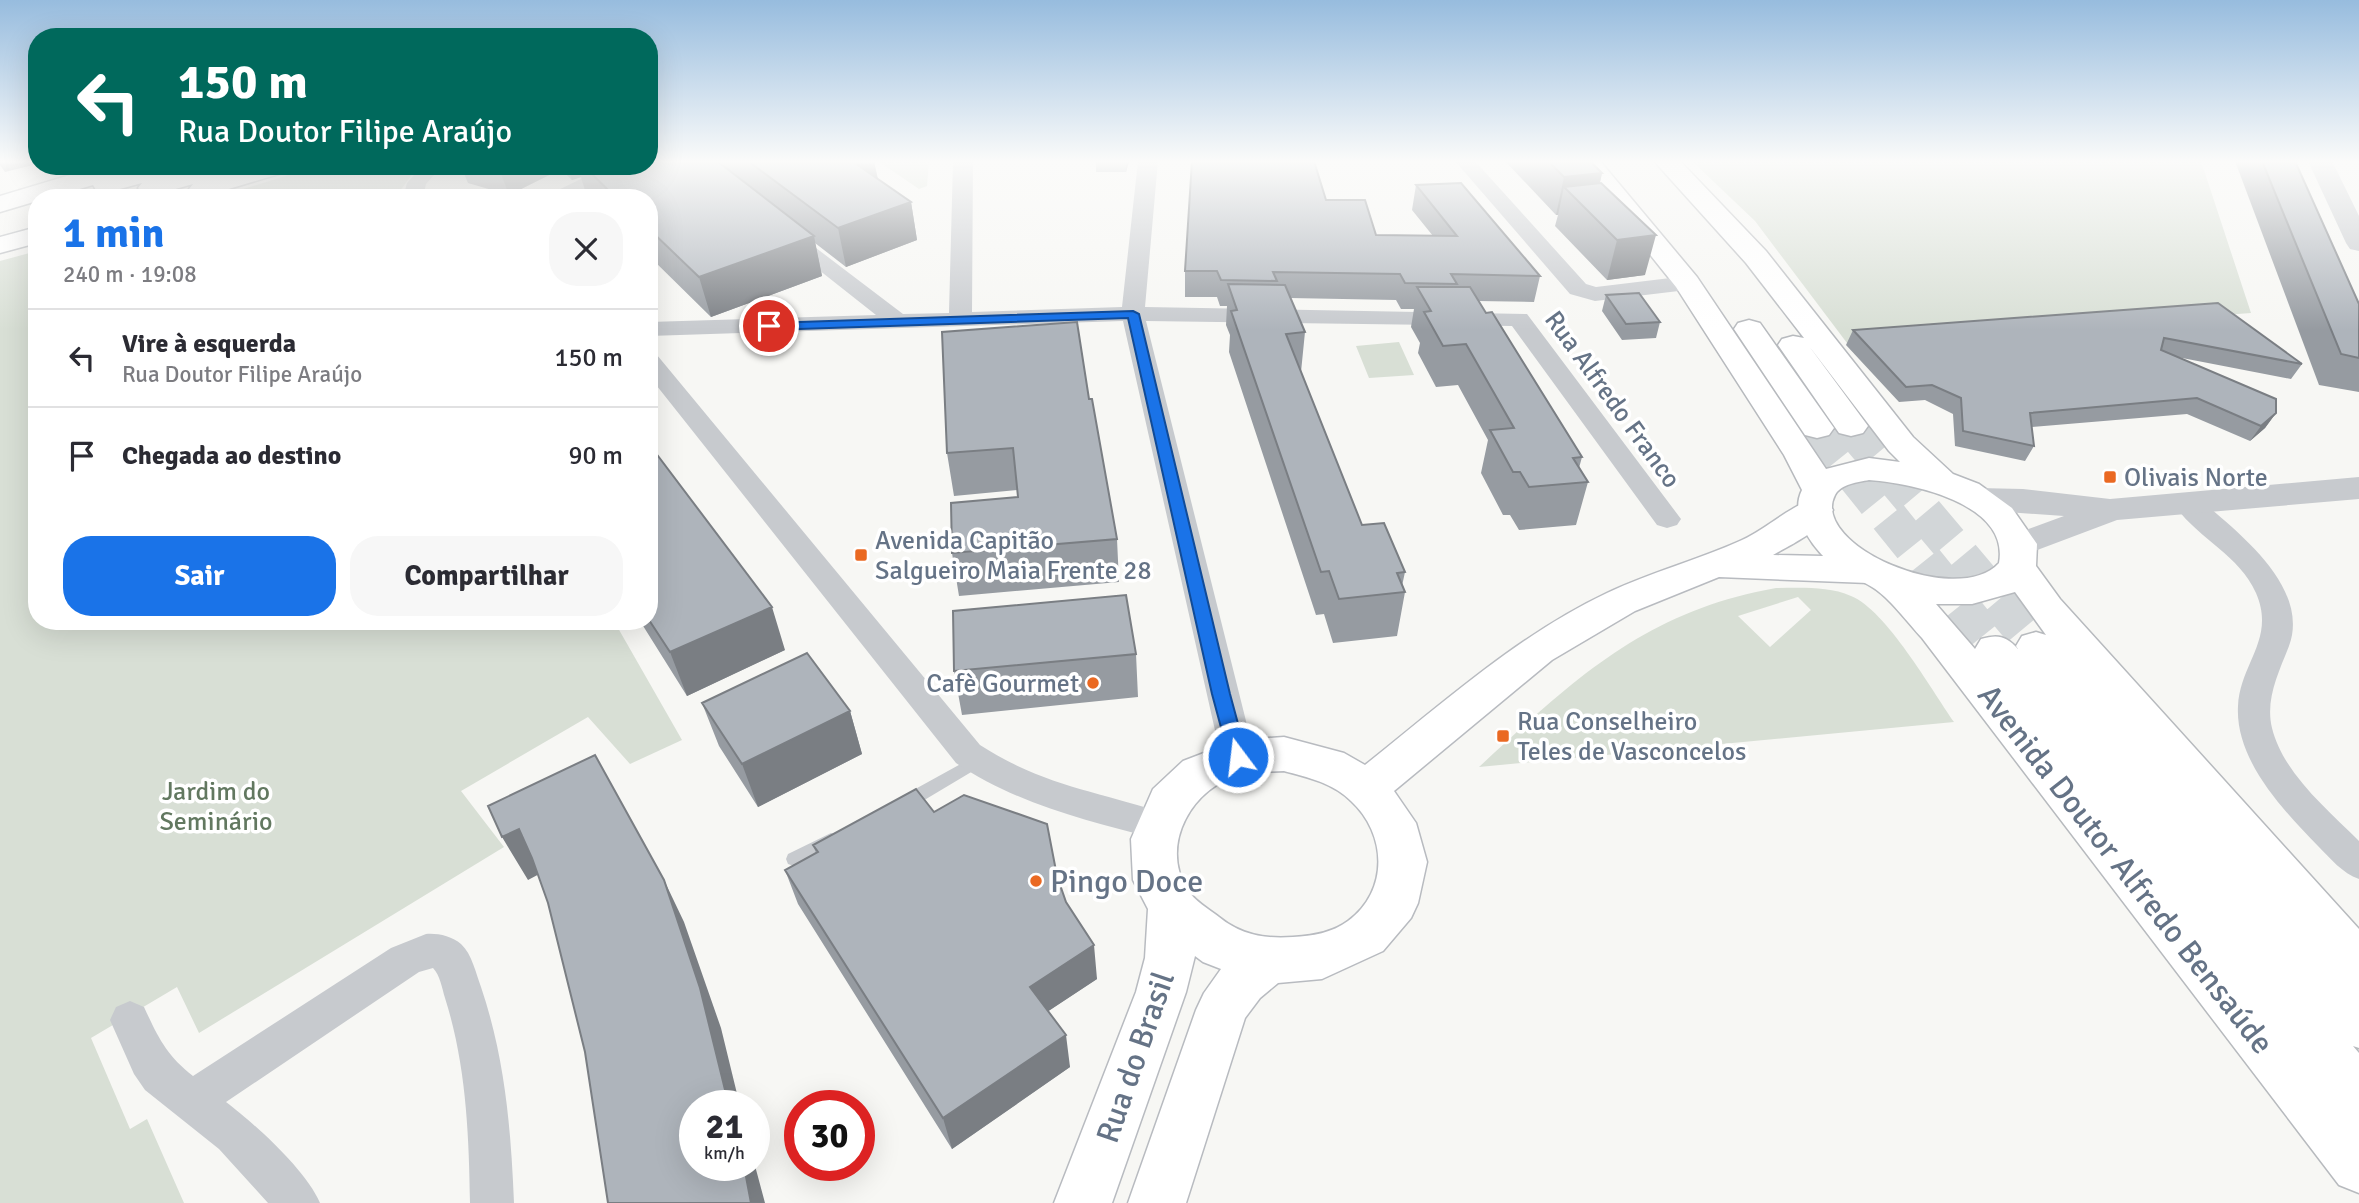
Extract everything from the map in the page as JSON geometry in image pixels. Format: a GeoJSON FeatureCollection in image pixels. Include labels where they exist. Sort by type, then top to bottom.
{"type":"FeatureCollection","features":[{"type":"Feature","properties":{"kind":"main road"},"geometry":{"type":"LineString","coordinates":[[1633,217],[1687,283],[1801,455],[1817,500],[1822,530],[1840,551],[1877,574],[1928,591],[1969,593],[2000,584],[2018,556]]}},
{"type":"Feature","properties":{"kind":"main road"},"geometry":{"type":"LineString","coordinates":[[1662,217],[1737,311],[1817,428]]}},
{"type":"Feature","properties":{"kind":"main road"},"geometry":{"type":"LineString","coordinates":[[1692,217],[1768,309],[1851,426]]}},
{"type":"Feature","properties":{"kind":"main road"},"geometry":{"type":"LineString","coordinates":[[1719,217],[1756,257],[1896,438],[1942,481]]}},
{"type":"Feature","properties":{"kind":"main road"},"geometry":{"type":"LineString","coordinates":[[0,229],[28,221]]}},
{"type":"Feature","properties":{"kind":"main road"},"geometry":{"type":"LineString","coordinates":[[0,245],[28,237]]}},
{"type":"Feature","properties":{"kind":"main road"},"geometry":{"type":"LineString","coordinates":[[1367,788],[1538,650],[1621,602],[1717,566],[1780,535],[1839,476],[1868,469],[1905,471],[1942,481],[1978,499],[2004,521],[2018,556],[2046,609],[2359,964]]}},
{"type":"Feature","properties":{"kind":"main road"},"geometry":{"type":"LineString","coordinates":[[1717,566],[1877,574]]}},
{"type":"Feature","properties":{"kind":"main road","name":"Avenida Doutor Alfredo Bensaúde"},"geometry":{"type":"LineString","coordinates":[[1877,574],[1936,628],[2359,1165]]}},
{"type":"Feature","properties":{"kind":"main road","name":"Avenida Doutor Alfredo Bensaúde"},"geometry":{"type":"LineString","coordinates":[[2359,1024],[2016,647],[2359,1094]]}},
{"type":"Feature","properties":{"kind":"main road"},"geometry":{"type":"LineString","coordinates":[[1284,754],[1329,765],[1367,788],[1393,822],[1404,862],[1394,903],[1366,936],[1322,957],[1270,961],[1220,947],[1172,908],[1157,880],[1154,839],[1157,825],[1168,802],[1198,773],[1238,757],[1284,754]]}},
{"type":"Feature","properties":{"kind":"main road","name":"Rua do Brasil"},"geometry":{"type":"LineString","coordinates":[[1083,1203],[1161,992],[1170,958],[1172,908]]}},
{"type":"Feature","properties":{"kind":"main road"},"geometry":{"type":"LineString","coordinates":[[1157,1203],[1222,1010],[1234,988],[1249,973],[1270,961]]}},
{"type":"Feature","properties":{"kind":"street"},"geometry":{"type":"LineString","coordinates":[[960,320],[962,217]]}},
{"type":"Feature","properties":{"kind":"street"},"geometry":{"type":"LineString","coordinates":[[1142,217],[1133,314],[1238,757]]}},
{"type":"Feature","properties":{"kind":"street"},"geometry":{"type":"LineString","coordinates":[[1514,217],[1578,289],[1595,294],[1687,283]]}},
{"type":"Feature","properties":{"kind":"street"},"geometry":{"type":"LineString","coordinates":[[2347,217],[2359,243]]}},
{"type":"Feature","properties":{"kind":"street"},"geometry":{"type":"LineString","coordinates":[[768,221],[901,323]]}},
{"type":"Feature","properties":{"kind":"street"},"geometry":{"type":"LineString","coordinates":[[658,329],[1133,314]]}},
{"type":"Feature","properties":{"kind":"street","name":"Rua Alfredo Franco"},"geometry":{"type":"LineString","coordinates":[[1133,314],[1519,319],[1667,519]]}},
{"type":"Feature","properties":{"kind":"street"},"geometry":{"type":"LineString","coordinates":[[658,371],[954,740],[977,761],[999,775],[1021,784],[1157,825]]}},
{"type":"Feature","properties":{"kind":"street"},"geometry":{"type":"LineString","coordinates":[[1978,499],[2022,500],[2110,510],[2359,488]]}},
{"type":"Feature","properties":{"kind":"street"},"geometry":{"type":"LineString","coordinates":[[2187,503],[2241,553],[2272,594],[2279,621],[2278,633],[2254,707],[2260,740],[2281,778],[2359,864]]}},
{"type":"Feature","properties":{"kind":"street"},"geometry":{"type":"LineString","coordinates":[[2018,556],[2110,510]]}},
{"type":"Feature","properties":{"kind":"street"},"geometry":{"type":"LineString","coordinates":[[190,1102],[405,960],[427,951],[437,951],[445,954],[451,962],[471,1015],[483,1070],[489,1122],[492,1203]]}},
{"type":"Feature","properties":{"kind":"street"},"geometry":{"type":"LineString","coordinates":[[130,1020],[148,1060],[160,1076],[234,1134],[298,1203]]}},
{"type":"Feature","properties":{"kind":"lane"},"geometry":{"type":"LineString","coordinates":[[891,811],[977,761]]}},
{"type":"Feature","properties":{"kind":"lane"},"geometry":{"type":"LineString","coordinates":[[794,859],[842,835]]}},
{"type":"Feature","properties":{"kind":"green space"},"geometry":{"type":"Polygon","coordinates":[[[1751,217],[2219,217],[2251,313],[1847,343],[1751,217]]]}},
{"type":"Feature","properties":{"kind":"green space","name":"Jardim do Seminário"},"geometry":{"type":"Polygon","coordinates":[[[28,253],[28,630],[619,630],[682,740],[630,764],[588,717],[461,791],[504,847],[199,1033],[177,987],[91,1038],[130,1129],[147,1119],[184,1203],[0,1203],[0,261],[28,253]]]}},
{"type":"Feature","properties":{"kind":"green space"},"geometry":{"type":"Polygon","coordinates":[[[1399,342],[1414,375],[1369,378],[1356,346],[1399,342]]]}},
{"type":"Feature","properties":{"kind":"green space"},"geometry":{"type":"Polygon","coordinates":[[[1776,588],[1824,589],[1851,596],[1865,604],[1893,633],[1954,722],[1479,767],[1580,678],[1614,654],[1649,632],[1688,613],[1729,599],[1776,588]],[[1798,597],[1738,616],[1770,647],[1811,610],[1798,597]]]}},
{"type":"Feature","properties":{"kind":"building"},"geometry":{"type":"Polygon","coordinates":[[[658,217],[790,217],[814,236],[699,277],[658,238],[658,217]]]}},
{"type":"Feature","properties":{"kind":"building"},"geometry":{"type":"Polygon","coordinates":[[[823,217],[868,217],[838,228],[823,217]]]}},
{"type":"Feature","properties":{"kind":"building"},"geometry":{"type":"Polygon","coordinates":[[[1188,217],[1370,217],[1376,235],[1457,236],[1442,217],[1490,217],[1540,276],[1451,274],[1457,284],[1405,283],[1400,274],[1273,272],[1277,281],[1221,280],[1217,271],[1185,271],[1188,217]]]}},
{"type":"Feature","properties":{"kind":"building"},"geometry":{"type":"Polygon","coordinates":[[[1594,217],[1637,217],[1656,235],[1617,240],[1594,217]]]}},
{"type":"Feature","properties":{"kind":"building"},"geometry":{"type":"Polygon","coordinates":[[[2285,217],[2320,217],[2359,304],[2359,358],[2341,354],[2285,217]]]}},
{"type":"Feature","properties":{"kind":"building"},"geometry":{"type":"Polygon","coordinates":[[[1228,284],[1285,285],[1305,332],[1286,334],[1362,525],[1384,523],[1405,572],[1397,573],[1405,592],[1339,599],[1329,571],[1321,572],[1231,311],[1237,310],[1228,284]]]}},
{"type":"Feature","properties":{"kind":"building"},"geometry":{"type":"Polygon","coordinates":[[[1417,287],[1470,287],[1486,313],[1492,312],[1582,457],[1573,458],[1588,482],[1529,487],[1520,472],[1513,472],[1490,430],[1514,428],[1466,344],[1443,346],[1424,312],[1431,311],[1417,287]]]}},
{"type":"Feature","properties":{"kind":"building"},"geometry":{"type":"Polygon","coordinates":[[[1639,293],[1660,322],[1626,324],[1606,295],[1639,293]]]}},
{"type":"Feature","properties":{"kind":"building"},"geometry":{"type":"Polygon","coordinates":[[[2218,303],[2302,364],[2164,338],[2161,350],[2276,399],[2276,413],[2261,426],[2197,398],[2030,413],[2034,446],[1963,431],[1961,398],[1932,385],[1906,387],[1853,330],[2218,303]]]}},
{"type":"Feature","properties":{"kind":"building"},"geometry":{"type":"Polygon","coordinates":[[[1077,322],[1089,399],[1092,399],[1117,539],[952,553],[951,503],[1018,497],[1013,448],[947,453],[942,332],[1077,322]]]}},
{"type":"Feature","properties":{"kind":"building"},"geometry":{"type":"Polygon","coordinates":[[[658,456],[772,607],[670,652],[656,630],[658,630],[658,456]]]}},
{"type":"Feature","properties":{"kind":"building"},"geometry":{"type":"Polygon","coordinates":[[[1126,595],[1136,654],[954,671],[953,611],[1126,595]]]}},
{"type":"Feature","properties":{"kind":"building"},"geometry":{"type":"Polygon","coordinates":[[[807,653],[850,711],[742,764],[702,703],[807,653]]]}},
{"type":"Feature","properties":{"kind":"building"},"geometry":{"type":"Polygon","coordinates":[[[595,755],[664,880],[700,988],[725,1090],[679,1090],[679,1181],[747,1181],[751,1203],[608,1203],[585,1052],[548,903],[519,829],[502,837],[488,806],[595,755]]]}},
{"type":"Feature","properties":{"kind":"building"},"geometry":{"type":"Polygon","coordinates":[[[916,789],[934,812],[964,795],[1047,824],[1057,876],[1066,902],[1094,945],[1030,987],[1066,1035],[943,1118],[785,870],[818,852],[813,845],[916,789]]]}},
{"type":"Feature","properties":{"kind":"tunnel"},"geometry":{"type":"LineString","coordinates":[[1851,426],[2036,646]]}},
{"type":"Feature","properties":{"kind":"tunnel"},"geometry":{"type":"LineString","coordinates":[[1817,428],[1995,649]]}},
{"type":"Feature","properties":{"kind":"place","name":"Olivais Norte"},"geometry":{"type":"Point","coordinates":[2110,477]}},
{"type":"Feature","properties":{"kind":"place","name":"Avenida Capitão Salgueiro Maia Frente 28"},"geometry":{"type":"Point","coordinates":[861,555]}},
{"type":"Feature","properties":{"kind":"place","name":"Cafè Gourmet"},"geometry":{"type":"Point","coordinates":[1093,683]}},
{"type":"Feature","properties":{"kind":"place","name":"Rua Conselheiro Teles de Vasconcelos"},"geometry":{"type":"Point","coordinates":[1503,736]}},
{"type":"Feature","properties":{"kind":"place","name":"Pingo Doce"},"geometry":{"type":"Point","coordinates":[1036,881]}},
{"type":"Feature","properties":{"kind":"route"},"geometry":{"type":"LineString","coordinates":[[769,326],[1133,314],[1238,757]]}}]}
